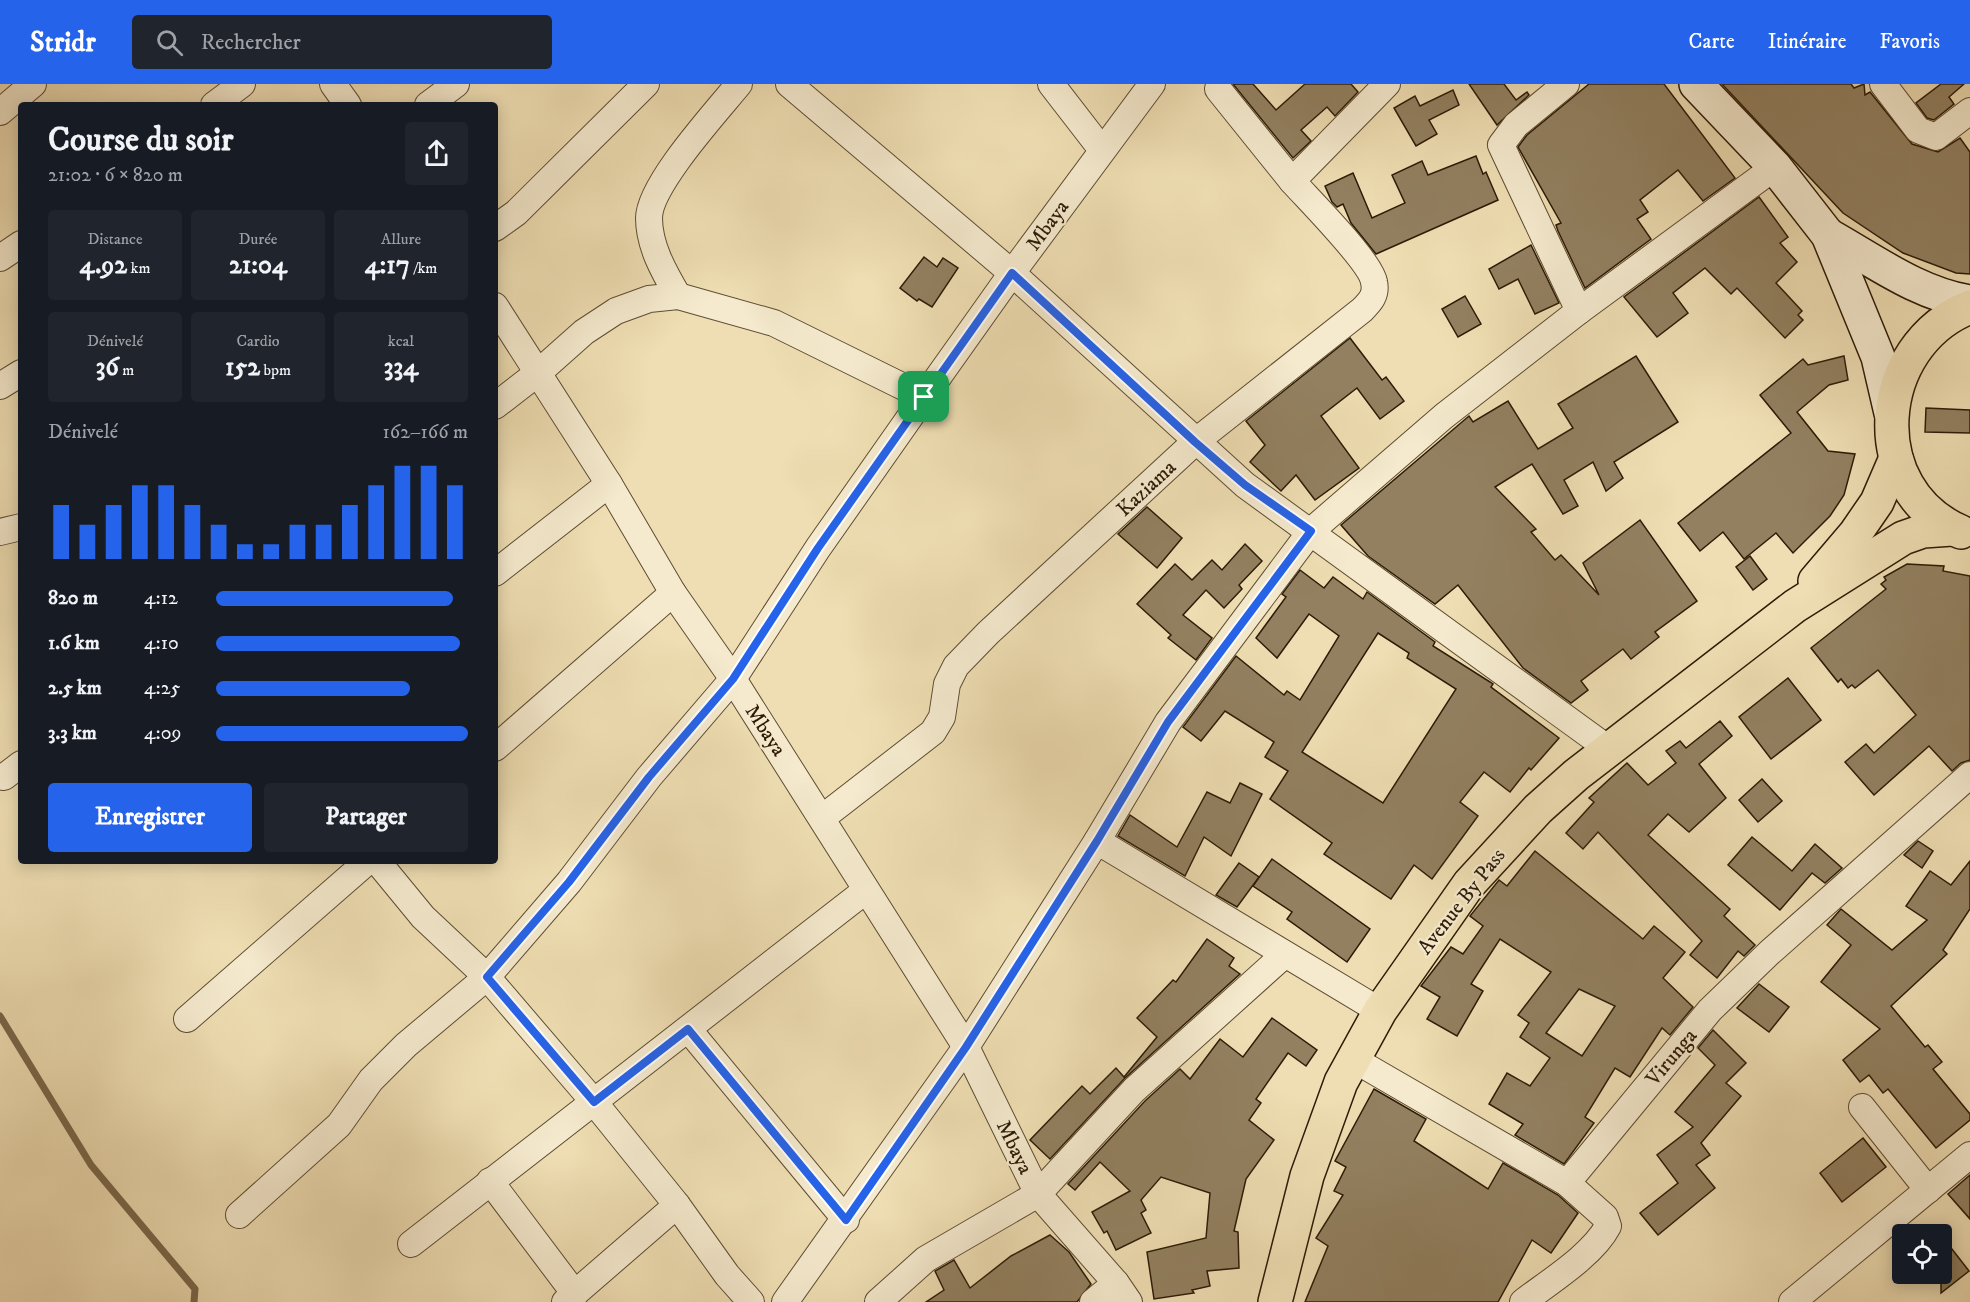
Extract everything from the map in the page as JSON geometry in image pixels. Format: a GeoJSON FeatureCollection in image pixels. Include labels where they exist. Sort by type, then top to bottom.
{"type":"FeatureCollection","features":[{"type":"Feature","properties":{"kind":"highway"},"geometry":{"type":"LineString","coordinates":[[1961,533],[1928,510],[1909,487],[1892,444],[1891,413],[1895,392],[1912,353],[1942,322],[1970,307]]}},
{"type":"Feature","properties":{"kind":"highway"},"geometry":{"type":"LineString","coordinates":[[1795,606],[1855,534],[1877,502],[1896,459]]}},
{"type":"Feature","properties":{"kind":"highway"},"geometry":{"type":"LineString","coordinates":[[1795,606],[1903,538],[1923,531],[1961,533]]}},
{"type":"Feature","properties":{"kind":"highway","name":"Avenue By Pass"},"geometry":{"type":"LineString","coordinates":[[1275,1302],[1307,1176],[1324,1123],[1353,1059],[1380,1011],[1469,884],[1538,808],[1795,606]]}},
{"type":"Feature","properties":{"kind":"main road"},"geometry":{"type":"LineString","coordinates":[[1696,84],[1774,167],[1828,235],[1878,357],[1891,413]]}},
{"type":"Feature","properties":{"kind":"main road"},"geometry":{"type":"LineString","coordinates":[[1828,235],[1917,286],[1970,302]]}},
{"type":"Feature","properties":{"kind":"street"},"geometry":{"type":"LineString","coordinates":[[0,112],[33,84]]}},
{"type":"Feature","properties":{"kind":"street"},"geometry":{"type":"LineString","coordinates":[[218,102],[242,84]]}},
{"type":"Feature","properties":{"kind":"street"},"geometry":{"type":"LineString","coordinates":[[333,84],[346,102]]}},
{"type":"Feature","properties":{"kind":"street"},"geometry":{"type":"LineString","coordinates":[[432,102],[456,84]]}},
{"type":"Feature","properties":{"kind":"street"},"geometry":{"type":"LineString","coordinates":[[498,226],[516,213],[646,84]]}},
{"type":"Feature","properties":{"kind":"street"},"geometry":{"type":"LineString","coordinates":[[678,296],[660,265],[649,216],[669,173],[739,84]]}},
{"type":"Feature","properties":{"kind":"street"},"geometry":{"type":"LineString","coordinates":[[789,84],[1012,273],[1195,442],[1245,485],[1610,750]]}},
{"type":"Feature","properties":{"kind":"street"},"geometry":{"type":"LineString","coordinates":[[1051,84],[1102,150]]}},
{"type":"Feature","properties":{"kind":"street","name":"Mbaya"},"geometry":{"type":"LineString","coordinates":[[1123,1293],[1038,1194],[966,1047],[865,891],[822,818],[733,679],[818,548],[924,397],[1012,273],[1152,84]]}},
{"type":"Feature","properties":{"kind":"street"},"geometry":{"type":"LineString","coordinates":[[1292,181],[1387,84]]}},
{"type":"Feature","properties":{"kind":"street"},"geometry":{"type":"LineString","coordinates":[[1566,84],[1516,125],[1501,145],[1579,311]]}},
{"type":"Feature","properties":{"kind":"street"},"geometry":{"type":"LineString","coordinates":[[1883,84],[1918,130],[1936,137],[1970,111]]}},
{"type":"Feature","properties":{"kind":"street","name":"Kaziama"},"geometry":{"type":"LineString","coordinates":[[822,818],[933,732],[942,717],[947,684],[956,666],[988,633],[1195,442],[1362,310],[1374,298],[1375,280],[1351,247],[1292,181],[1218,88]]}},
{"type":"Feature","properties":{"kind":"street"},"geometry":{"type":"LineString","coordinates":[[786,1302],[966,1047],[1097,841],[1168,722],[1311,531],[1444,416],[1579,311],[1774,167]]}},
{"type":"Feature","properties":{"kind":"street"},"geometry":{"type":"LineString","coordinates":[[0,258],[18,246]]}},
{"type":"Feature","properties":{"kind":"street"},"geometry":{"type":"LineString","coordinates":[[498,404],[539,372],[584,332],[616,311],[649,299],[678,296],[774,323],[924,397]]}},
{"type":"Feature","properties":{"kind":"street"},"geometry":{"type":"LineString","coordinates":[[239,1215],[339,1125],[371,1080],[406,1045],[487,977],[569,882],[649,777],[733,679],[673,593],[609,484],[498,310]]}},
{"type":"Feature","properties":{"kind":"street"},"geometry":{"type":"LineString","coordinates":[[0,386],[18,375]]}},
{"type":"Feature","properties":{"kind":"street"},"geometry":{"type":"LineString","coordinates":[[498,571],[609,484]]}},
{"type":"Feature","properties":{"kind":"street"},"geometry":{"type":"LineString","coordinates":[[0,532],[18,528]]}},
{"type":"Feature","properties":{"kind":"street"},"geometry":{"type":"LineString","coordinates":[[498,745],[673,593]]}},
{"type":"Feature","properties":{"kind":"street","name":"Virunga"},"geometry":{"type":"LineString","coordinates":[[1567,1183],[1710,1010],[1769,953],[1970,775]]}},
{"type":"Feature","properties":{"kind":"street"},"geometry":{"type":"LineString","coordinates":[[1097,841],[1380,1011]]}},
{"type":"Feature","properties":{"kind":"street"},"geometry":{"type":"LineString","coordinates":[[187,1019],[365,864]]}},
{"type":"Feature","properties":{"kind":"street"},"geometry":{"type":"LineString","coordinates":[[379,864],[423,917],[487,977],[594,1102],[677,1205],[727,1275],[751,1302]]}},
{"type":"Feature","properties":{"kind":"street"},"geometry":{"type":"LineString","coordinates":[[411,1244],[865,891]]}},
{"type":"Feature","properties":{"kind":"street"},"geometry":{"type":"LineString","coordinates":[[878,1302],[926,1259],[1038,1194],[1134,1090],[1284,955]]}},
{"type":"Feature","properties":{"kind":"street"},"geometry":{"type":"LineString","coordinates":[[688,1029],[846,1220]]}},
{"type":"Feature","properties":{"kind":"street"},"geometry":{"type":"LineString","coordinates":[[1353,1059],[1567,1183],[1605,1216],[1608,1226],[1602,1237],[1574,1263],[1523,1302]]}},
{"type":"Feature","properties":{"kind":"street"},"geometry":{"type":"LineString","coordinates":[[1862,1107],[1928,1190]]}},
{"type":"Feature","properties":{"kind":"street"},"geometry":{"type":"LineString","coordinates":[[1792,1302],[1970,1155]]}},
{"type":"Feature","properties":{"kind":"street"},"geometry":{"type":"LineString","coordinates":[[490,1181],[570,1298],[677,1205]]}},
{"type":"Feature","properties":{"kind":"street"},"geometry":{"type":"LineString","coordinates":[[1093,1302],[1123,1293]]}},
{"type":"Feature","properties":{"kind":"building"},"geometry":{"type":"Polygon","coordinates":[[[1233,84],[1253,84],[1276,110],[1305,84],[1351,84],[1358,92],[1335,116],[1327,107],[1301,130],[1311,141],[1293,158],[1233,84]]]}},
{"type":"Feature","properties":{"kind":"building"},"geometry":{"type":"Polygon","coordinates":[[[1469,84],[1504,84],[1516,100],[1527,92],[1529,95],[1497,125],[1469,84]]]}},
{"type":"Feature","properties":{"kind":"building"},"geometry":{"type":"Polygon","coordinates":[[[1589,84],[1664,84],[1735,178],[1703,201],[1678,170],[1640,200],[1648,212],[1637,219],[1651,239],[1585,288],[1558,231],[1556,225],[1561,223],[1518,147],[1527,135],[1589,84]]]}},
{"type":"Feature","properties":{"kind":"building"},"geometry":{"type":"Polygon","coordinates":[[[1722,84],[1851,84],[1854,88],[1864,84],[1865,95],[1870,92],[1912,144],[1938,152],[1960,138],[1970,152],[1970,274],[1956,273],[1903,253],[1843,213],[1722,84]]]}},
{"type":"Feature","properties":{"kind":"building"},"geometry":{"type":"Polygon","coordinates":[[[1941,84],[1964,84],[1949,97],[1954,104],[1934,120],[1927,118],[1916,103],[1941,84]]]}},
{"type":"Feature","properties":{"kind":"building"},"geometry":{"type":"Polygon","coordinates":[[[1453,90],[1459,105],[1429,120],[1437,134],[1416,146],[1394,108],[1415,96],[1420,106],[1453,90]]]}},
{"type":"Feature","properties":{"kind":"building"},"geometry":{"type":"Polygon","coordinates":[[[1476,156],[1498,200],[1376,254],[1351,223],[1343,204],[1337,207],[1332,202],[1325,186],[1353,173],[1372,218],[1405,203],[1392,175],[1422,161],[1428,175],[1476,156]]]}},
{"type":"Feature","properties":{"kind":"building"},"geometry":{"type":"Polygon","coordinates":[[[1759,197],[1788,237],[1780,243],[1797,262],[1776,283],[1802,311],[1798,315],[1803,320],[1785,338],[1737,288],[1731,294],[1705,268],[1673,293],[1688,313],[1657,337],[1624,297],[1759,197]]]}},
{"type":"Feature","properties":{"kind":"building"},"geometry":{"type":"Polygon","coordinates":[[[1531,245],[1559,303],[1535,314],[1518,279],[1499,289],[1489,269],[1531,245]]]}},
{"type":"Feature","properties":{"kind":"building"},"geometry":{"type":"Polygon","coordinates":[[[924,257],[937,267],[943,258],[958,268],[932,307],[919,299],[917,301],[900,288],[924,257]]]}},
{"type":"Feature","properties":{"kind":"building"},"geometry":{"type":"Polygon","coordinates":[[[1465,296],[1481,324],[1458,337],[1442,309],[1465,296]]]}},
{"type":"Feature","properties":{"kind":"building"},"geometry":{"type":"Polygon","coordinates":[[[1350,338],[1382,380],[1386,377],[1404,401],[1380,419],[1357,388],[1321,416],[1359,468],[1315,500],[1296,475],[1281,491],[1250,462],[1265,445],[1246,421],[1350,338]]]}},
{"type":"Feature","properties":{"kind":"building"},"geometry":{"type":"Polygon","coordinates":[[[1636,356],[1678,422],[1614,462],[1623,478],[1606,491],[1593,462],[1564,480],[1578,506],[1563,514],[1532,464],[1495,487],[1536,529],[1531,532],[1555,560],[1561,555],[1599,595],[1583,563],[1640,520],[1697,601],[1655,632],[1659,637],[1631,659],[1623,649],[1581,681],[1588,690],[1571,703],[1523,668],[1458,585],[1435,604],[1368,556],[1341,525],[1469,416],[1473,422],[1508,401],[1538,449],[1573,428],[1558,404],[1636,356]]]}},
{"type":"Feature","properties":{"kind":"building"},"geometry":{"type":"Polygon","coordinates":[[[1844,356],[1848,380],[1829,385],[1797,412],[1828,451],[1855,454],[1844,495],[1830,516],[1793,553],[1776,533],[1744,559],[1723,532],[1700,551],[1678,523],[1791,433],[1760,395],[1803,359],[1808,365],[1844,356]]]}},
{"type":"Feature","properties":{"kind":"building"},"geometry":{"type":"Polygon","coordinates":[[[1926,408],[1970,410],[1970,433],[1925,432],[1926,408]]]}},
{"type":"Feature","properties":{"kind":"building"},"geometry":{"type":"Polygon","coordinates":[[[1147,507],[1182,538],[1157,568],[1118,534],[1147,507]]]}},
{"type":"Feature","properties":{"kind":"building"},"geometry":{"type":"Polygon","coordinates":[[[1245,544],[1262,561],[1239,585],[1242,589],[1224,608],[1206,590],[1183,615],[1212,638],[1196,660],[1168,638],[1171,635],[1137,604],[1175,564],[1192,580],[1212,560],[1222,570],[1245,544]]]}},
{"type":"Feature","properties":{"kind":"building"},"geometry":{"type":"Polygon","coordinates":[[[1750,556],[1767,579],[1753,590],[1736,567],[1750,556]]]}},
{"type":"Feature","properties":{"kind":"building"},"geometry":{"type":"Polygon","coordinates":[[[1907,564],[1944,566],[1943,571],[1970,576],[1970,760],[1961,763],[1952,771],[1929,746],[1874,795],[1845,762],[1866,744],[1874,753],[1916,715],[1878,670],[1855,688],[1852,685],[1848,688],[1841,679],[1838,682],[1811,648],[1886,589],[1881,584],[1886,580],[1884,577],[1907,564]]]}},
{"type":"Feature","properties":{"kind":"building"},"geometry":{"type":"Polygon","coordinates":[[[1300,570],[1324,588],[1333,577],[1363,599],[1367,592],[1435,642],[1433,646],[1493,684],[1491,687],[1559,738],[1531,770],[1529,768],[1510,792],[1484,772],[1460,802],[1478,816],[1432,879],[1414,865],[1391,899],[1324,854],[1332,843],[1270,799],[1288,771],[1265,757],[1274,742],[1225,711],[1201,741],[1183,727],[1236,656],[1284,695],[1287,691],[1300,700],[1339,636],[1309,614],[1277,658],[1256,638],[1286,597],[1282,594],[1300,570]],[[1378,633],[1302,752],[1383,803],[1456,689],[1407,658],[1409,653],[1378,633]]]}},
{"type":"Feature","properties":{"kind":"building"},"geometry":{"type":"Polygon","coordinates":[[[1788,678],[1821,720],[1771,759],[1739,717],[1788,678]]]}},
{"type":"Feature","properties":{"kind":"building"},"geometry":{"type":"Polygon","coordinates":[[[1720,721],[1732,736],[1699,764],[1726,798],[1689,832],[1668,814],[1648,835],[1730,909],[1724,916],[1755,945],[1744,956],[1738,951],[1717,978],[1690,955],[1702,941],[1598,832],[1583,849],[1566,833],[1594,802],[1589,798],[1627,763],[1648,785],[1676,763],[1666,751],[1680,741],[1686,748],[1720,721]]]}},
{"type":"Feature","properties":{"kind":"building"},"geometry":{"type":"Polygon","coordinates":[[[1762,779],[1782,801],[1758,822],[1739,800],[1762,779]]]}},
{"type":"Feature","properties":{"kind":"building"},"geometry":{"type":"Polygon","coordinates":[[[1240,783],[1262,794],[1231,856],[1204,837],[1185,876],[1118,836],[1130,815],[1177,847],[1207,792],[1230,803],[1240,783]]]}},
{"type":"Feature","properties":{"kind":"building"},"geometry":{"type":"Polygon","coordinates":[[[1752,837],[1792,871],[1815,844],[1842,868],[1825,883],[1812,873],[1780,910],[1728,865],[1752,837]]]}},
{"type":"Feature","properties":{"kind":"building"},"geometry":{"type":"Polygon","coordinates":[[[1918,841],[1933,851],[1922,868],[1904,855],[1918,841]]]}},
{"type":"Feature","properties":{"kind":"building"},"geometry":{"type":"Polygon","coordinates":[[[1535,851],[1643,939],[1654,926],[1685,952],[1663,978],[1693,1007],[1670,1035],[1662,1028],[1630,1077],[1615,1068],[1585,1117],[1594,1123],[1564,1164],[1515,1135],[1523,1124],[1489,1104],[1507,1073],[1530,1086],[1550,1058],[1520,1037],[1529,1023],[1518,1015],[1551,972],[1500,939],[1471,984],[1483,991],[1457,1036],[1427,1019],[1440,997],[1421,986],[1451,947],[1463,954],[1483,926],[1470,916],[1499,880],[1507,886],[1535,851]],[[1579,989],[1546,1033],[1582,1056],[1615,1006],[1579,989]]]}},
{"type":"Feature","properties":{"kind":"building"},"geometry":{"type":"Polygon","coordinates":[[[1272,859],[1370,929],[1347,962],[1287,919],[1292,912],[1253,886],[1272,859]]]}},
{"type":"Feature","properties":{"kind":"building"},"geometry":{"type":"Polygon","coordinates":[[[1970,861],[1970,909],[1943,950],[1947,954],[1891,1006],[1925,1047],[1928,1045],[1942,1062],[1933,1069],[1970,1114],[1970,1120],[1936,1148],[1888,1089],[1883,1093],[1869,1075],[1860,1082],[1843,1060],[1880,1029],[1821,982],[1851,945],[1827,925],[1841,909],[1892,950],[1927,920],[1906,906],[1930,871],[1951,885],[1970,861]]]}},
{"type":"Feature","properties":{"kind":"building"},"geometry":{"type":"Polygon","coordinates":[[[1239,863],[1259,877],[1237,907],[1216,895],[1239,863]]]}},
{"type":"Feature","properties":{"kind":"building"},"geometry":{"type":"Polygon","coordinates":[[[1207,939],[1234,958],[1229,966],[1240,974],[1124,1079],[1050,1159],[1030,1140],[1082,1086],[1090,1094],[1116,1068],[1124,1077],[1157,1037],[1137,1018],[1173,980],[1176,982],[1207,939]]]}},
{"type":"Feature","properties":{"kind":"building"},"geometry":{"type":"Polygon","coordinates":[[[1759,984],[1789,1007],[1769,1032],[1737,1008],[1759,984]]]}},
{"type":"Feature","properties":{"kind":"building"},"geometry":{"type":"Polygon","coordinates":[[[1272,1018],[1317,1050],[1306,1066],[1288,1053],[1256,1099],[1261,1103],[1249,1120],[1274,1140],[1246,1179],[1234,1231],[1238,1232],[1239,1268],[1207,1271],[1210,1286],[1192,1290],[1194,1293],[1154,1299],[1147,1252],[1206,1238],[1210,1193],[1161,1177],[1141,1200],[1146,1210],[1141,1213],[1151,1233],[1116,1250],[1107,1231],[1104,1233],[1092,1212],[1130,1191],[1100,1162],[1075,1190],[1068,1184],[1145,1101],[1180,1069],[1190,1079],[1220,1039],[1243,1057],[1272,1018]]]}},
{"type":"Feature","properties":{"kind":"building"},"geometry":{"type":"Polygon","coordinates":[[[1713,1030],[1746,1063],[1726,1083],[1741,1096],[1701,1143],[1710,1155],[1696,1165],[1715,1188],[1658,1235],[1640,1213],[1678,1183],[1657,1155],[1693,1127],[1675,1112],[1715,1065],[1698,1048],[1713,1030]]]}},
{"type":"Feature","properties":{"kind":"building"},"geometry":{"type":"Polygon","coordinates":[[[1374,1089],[1426,1119],[1414,1141],[1488,1189],[1503,1163],[1558,1195],[1578,1213],[1551,1253],[1532,1240],[1498,1302],[1305,1302],[1328,1246],[1316,1238],[1343,1195],[1334,1191],[1346,1167],[1335,1161],[1374,1089]]]}},
{"type":"Feature","properties":{"kind":"building"},"geometry":{"type":"Polygon","coordinates":[[[1863,1138],[1886,1167],[1842,1202],[1820,1173],[1863,1138]]]}},
{"type":"Feature","properties":{"kind":"building"},"geometry":{"type":"Polygon","coordinates":[[[1970,1175],[1970,1219],[1948,1194],[1970,1175]]]}},
{"type":"Feature","properties":{"kind":"building"},"geometry":{"type":"Polygon","coordinates":[[[1050,1235],[1069,1252],[1091,1284],[1077,1302],[926,1302],[944,1290],[935,1271],[954,1260],[970,1288],[1011,1256],[1050,1235]]]}},
{"type":"Feature","properties":{"kind":"building"},"geometry":{"type":"Polygon","coordinates":[[[1952,1249],[1969,1271],[1941,1293],[1941,1284],[1952,1284],[1952,1249]]]}},
{"type":"Feature","properties":{"kind":"waterway"},"geometry":{"type":"LineString","coordinates":[[0,1016],[91,1165],[195,1289],[194,1302]]}},
{"type":"Feature","properties":{"kind":"route"},"geometry":{"type":"LineString","coordinates":[[1012,273],[1195,442],[1245,485],[1311,531],[1168,722],[1097,841],[966,1047],[846,1220],[688,1029],[594,1102],[487,977],[569,882],[649,777],[733,679],[818,548],[924,397],[1012,273]]}}]}
